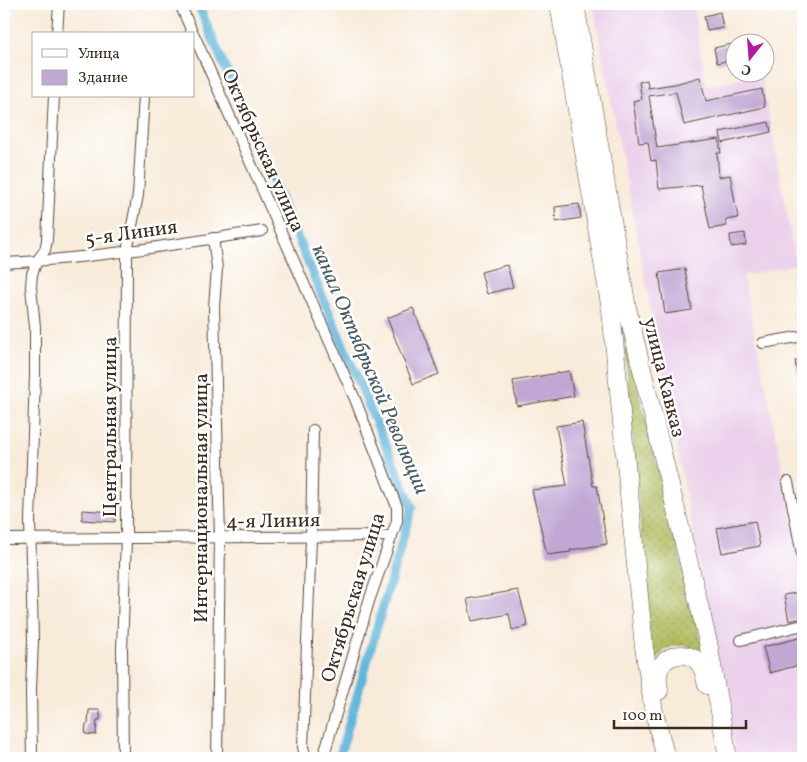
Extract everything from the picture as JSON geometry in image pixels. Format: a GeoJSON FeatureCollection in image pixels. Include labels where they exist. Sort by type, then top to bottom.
{"type":"FeatureCollection","features":[{"type":"Feature","properties":{"kind":"highway","name":"улица Кавказ"},"geometry":{"type":"LineString","coordinates":[[558,4],[611,310],[644,647],[654,712],[668,758]]}},
{"type":"Feature","properties":{"kind":"highway","name":"улица Кавказ"},"geometry":{"type":"LineString","coordinates":[[575,4],[626,308],[708,642],[727,758]]}},
{"type":"Feature","properties":{"kind":"highway"},"geometry":{"type":"LineString","coordinates":[[668,758],[657,676],[661,666],[668,658],[676,654],[687,655],[695,659],[702,668],[727,758]]}},
{"type":"Feature","properties":{"kind":"street"},"geometry":{"type":"LineString","coordinates":[[57,32],[59,4]]}},
{"type":"Feature","properties":{"kind":"street","name":"Октябрьская улица"},"geometry":{"type":"LineString","coordinates":[[180,4],[193,32]]}},
{"type":"Feature","properties":{"kind":"street","name":"Октябрьская улица"},"geometry":{"type":"LineString","coordinates":[[195,36],[355,399],[397,508],[397,521],[366,611],[323,758]]}},
{"type":"Feature","properties":{"kind":"street"},"geometry":{"type":"LineString","coordinates":[[32,758],[33,640],[31,539],[35,327],[31,287],[32,274],[37,261],[45,250],[47,240],[54,98]]}},
{"type":"Feature","properties":{"kind":"street","name":"Центральная улица"},"geometry":{"type":"LineString","coordinates":[[123,758],[122,649],[126,538],[127,251],[138,195],[144,98]]}},
{"type":"Feature","properties":{"kind":"street","name":"5-я Линия"},"geometry":{"type":"LineString","coordinates":[[4,263],[127,251],[262,231]]}},
{"type":"Feature","properties":{"kind":"street","name":"Интернациональная улица"},"geometry":{"type":"LineString","coordinates":[[213,238],[217,268],[214,307],[220,538],[218,758]]}},
{"type":"Feature","properties":{"kind":"street"},"geometry":{"type":"LineString","coordinates":[[763,343],[803,336]]}},
{"type":"Feature","properties":{"kind":"street"},"geometry":{"type":"LineString","coordinates":[[308,758],[305,755],[303,746],[313,430]]}},
{"type":"Feature","properties":{"kind":"street"},"geometry":{"type":"LineString","coordinates":[[788,482],[803,560]]}},
{"type":"Feature","properties":{"kind":"street","name":"4-я Линия"},"geometry":{"type":"LineString","coordinates":[[4,539],[392,536]]}},
{"type":"Feature","properties":{"kind":"street"},"geometry":{"type":"LineString","coordinates":[[741,640],[803,625]]}},
{"type":"Feature","properties":{"kind":"shaded area"},"geometry":{"type":"Polygon","coordinates":[[[593,4],[693,4],[706,86],[724,82],[762,82],[796,264],[743,276],[803,568],[803,758],[736,758],[593,4]]]}},
{"type":"Feature","properties":{"kind":"green space"},"geometry":{"type":"Polygon","coordinates":[[[624,333],[704,655],[689,647],[675,645],[663,651],[653,665],[624,333]]]}},
{"type":"Feature","properties":{"kind":"building"},"geometry":{"type":"Polygon","coordinates":[[[720,12],[723,28],[707,31],[704,16],[720,12]]]}},
{"type":"Feature","properties":{"kind":"building"},"geometry":{"type":"Polygon","coordinates":[[[724,46],[724,61],[717,63],[714,48],[724,46]]]}},
{"type":"Feature","properties":{"kind":"building"},"geometry":{"type":"Polygon","coordinates":[[[700,77],[706,101],[762,89],[765,107],[684,125],[676,92],[649,96],[657,148],[719,139],[721,153],[717,153],[719,177],[730,175],[738,218],[725,220],[727,226],[710,229],[701,185],[659,189],[656,160],[651,161],[648,142],[639,143],[633,101],[642,99],[639,82],[647,80],[648,88],[675,84],[700,77]]]}},
{"type":"Feature","properties":{"kind":"building"},"geometry":{"type":"Polygon","coordinates":[[[769,122],[771,132],[722,143],[720,132],[769,122]]]}},
{"type":"Feature","properties":{"kind":"building"},"geometry":{"type":"Polygon","coordinates":[[[579,204],[581,218],[556,222],[555,207],[579,204]]]}},
{"type":"Feature","properties":{"kind":"building"},"geometry":{"type":"Polygon","coordinates":[[[745,233],[746,245],[731,247],[730,235],[745,233]]]}},
{"type":"Feature","properties":{"kind":"building"},"geometry":{"type":"Polygon","coordinates":[[[507,265],[513,287],[487,294],[481,272],[507,265]]]}},
{"type":"Feature","properties":{"kind":"building"},"geometry":{"type":"Polygon","coordinates":[[[685,269],[692,310],[665,314],[659,273],[685,269]]]}},
{"type":"Feature","properties":{"kind":"building"},"geometry":{"type":"Polygon","coordinates":[[[413,308],[439,374],[413,384],[387,318],[413,308]]]}},
{"type":"Feature","properties":{"kind":"building"},"geometry":{"type":"Polygon","coordinates":[[[803,360],[803,386],[800,386],[795,361],[803,360]]]}},
{"type":"Feature","properties":{"kind":"building"},"geometry":{"type":"Polygon","coordinates":[[[569,371],[574,396],[517,406],[513,381],[569,371]]]}},
{"type":"Feature","properties":{"kind":"building"},"geometry":{"type":"Polygon","coordinates":[[[582,422],[593,486],[597,486],[607,544],[547,555],[532,490],[567,486],[556,426],[582,422]]]}},
{"type":"Feature","properties":{"kind":"building"},"geometry":{"type":"Polygon","coordinates":[[[82,510],[115,512],[115,522],[82,520],[82,510]]]}},
{"type":"Feature","properties":{"kind":"building"},"geometry":{"type":"Polygon","coordinates":[[[755,521],[760,546],[722,553],[717,528],[755,521]]]}},
{"type":"Feature","properties":{"kind":"building"},"geometry":{"type":"Polygon","coordinates":[[[518,590],[528,626],[512,630],[509,614],[472,621],[467,599],[518,590]]]}},
{"type":"Feature","properties":{"kind":"building"},"geometry":{"type":"Polygon","coordinates":[[[800,592],[803,604],[803,618],[789,621],[784,595],[800,592]]]}},
{"type":"Feature","properties":{"kind":"building"},"geometry":{"type":"Polygon","coordinates":[[[803,637],[803,664],[770,673],[763,647],[803,637]]]}},
{"type":"Feature","properties":{"kind":"building"},"geometry":{"type":"Polygon","coordinates":[[[89,710],[100,710],[100,720],[97,720],[96,735],[85,734],[89,710]]]}},
{"type":"Feature","properties":{"kind":"waterway","name":"канал Октябрьской Революции"},"geometry":{"type":"LineString","coordinates":[[198,4],[412,507],[339,758]]}}]}
